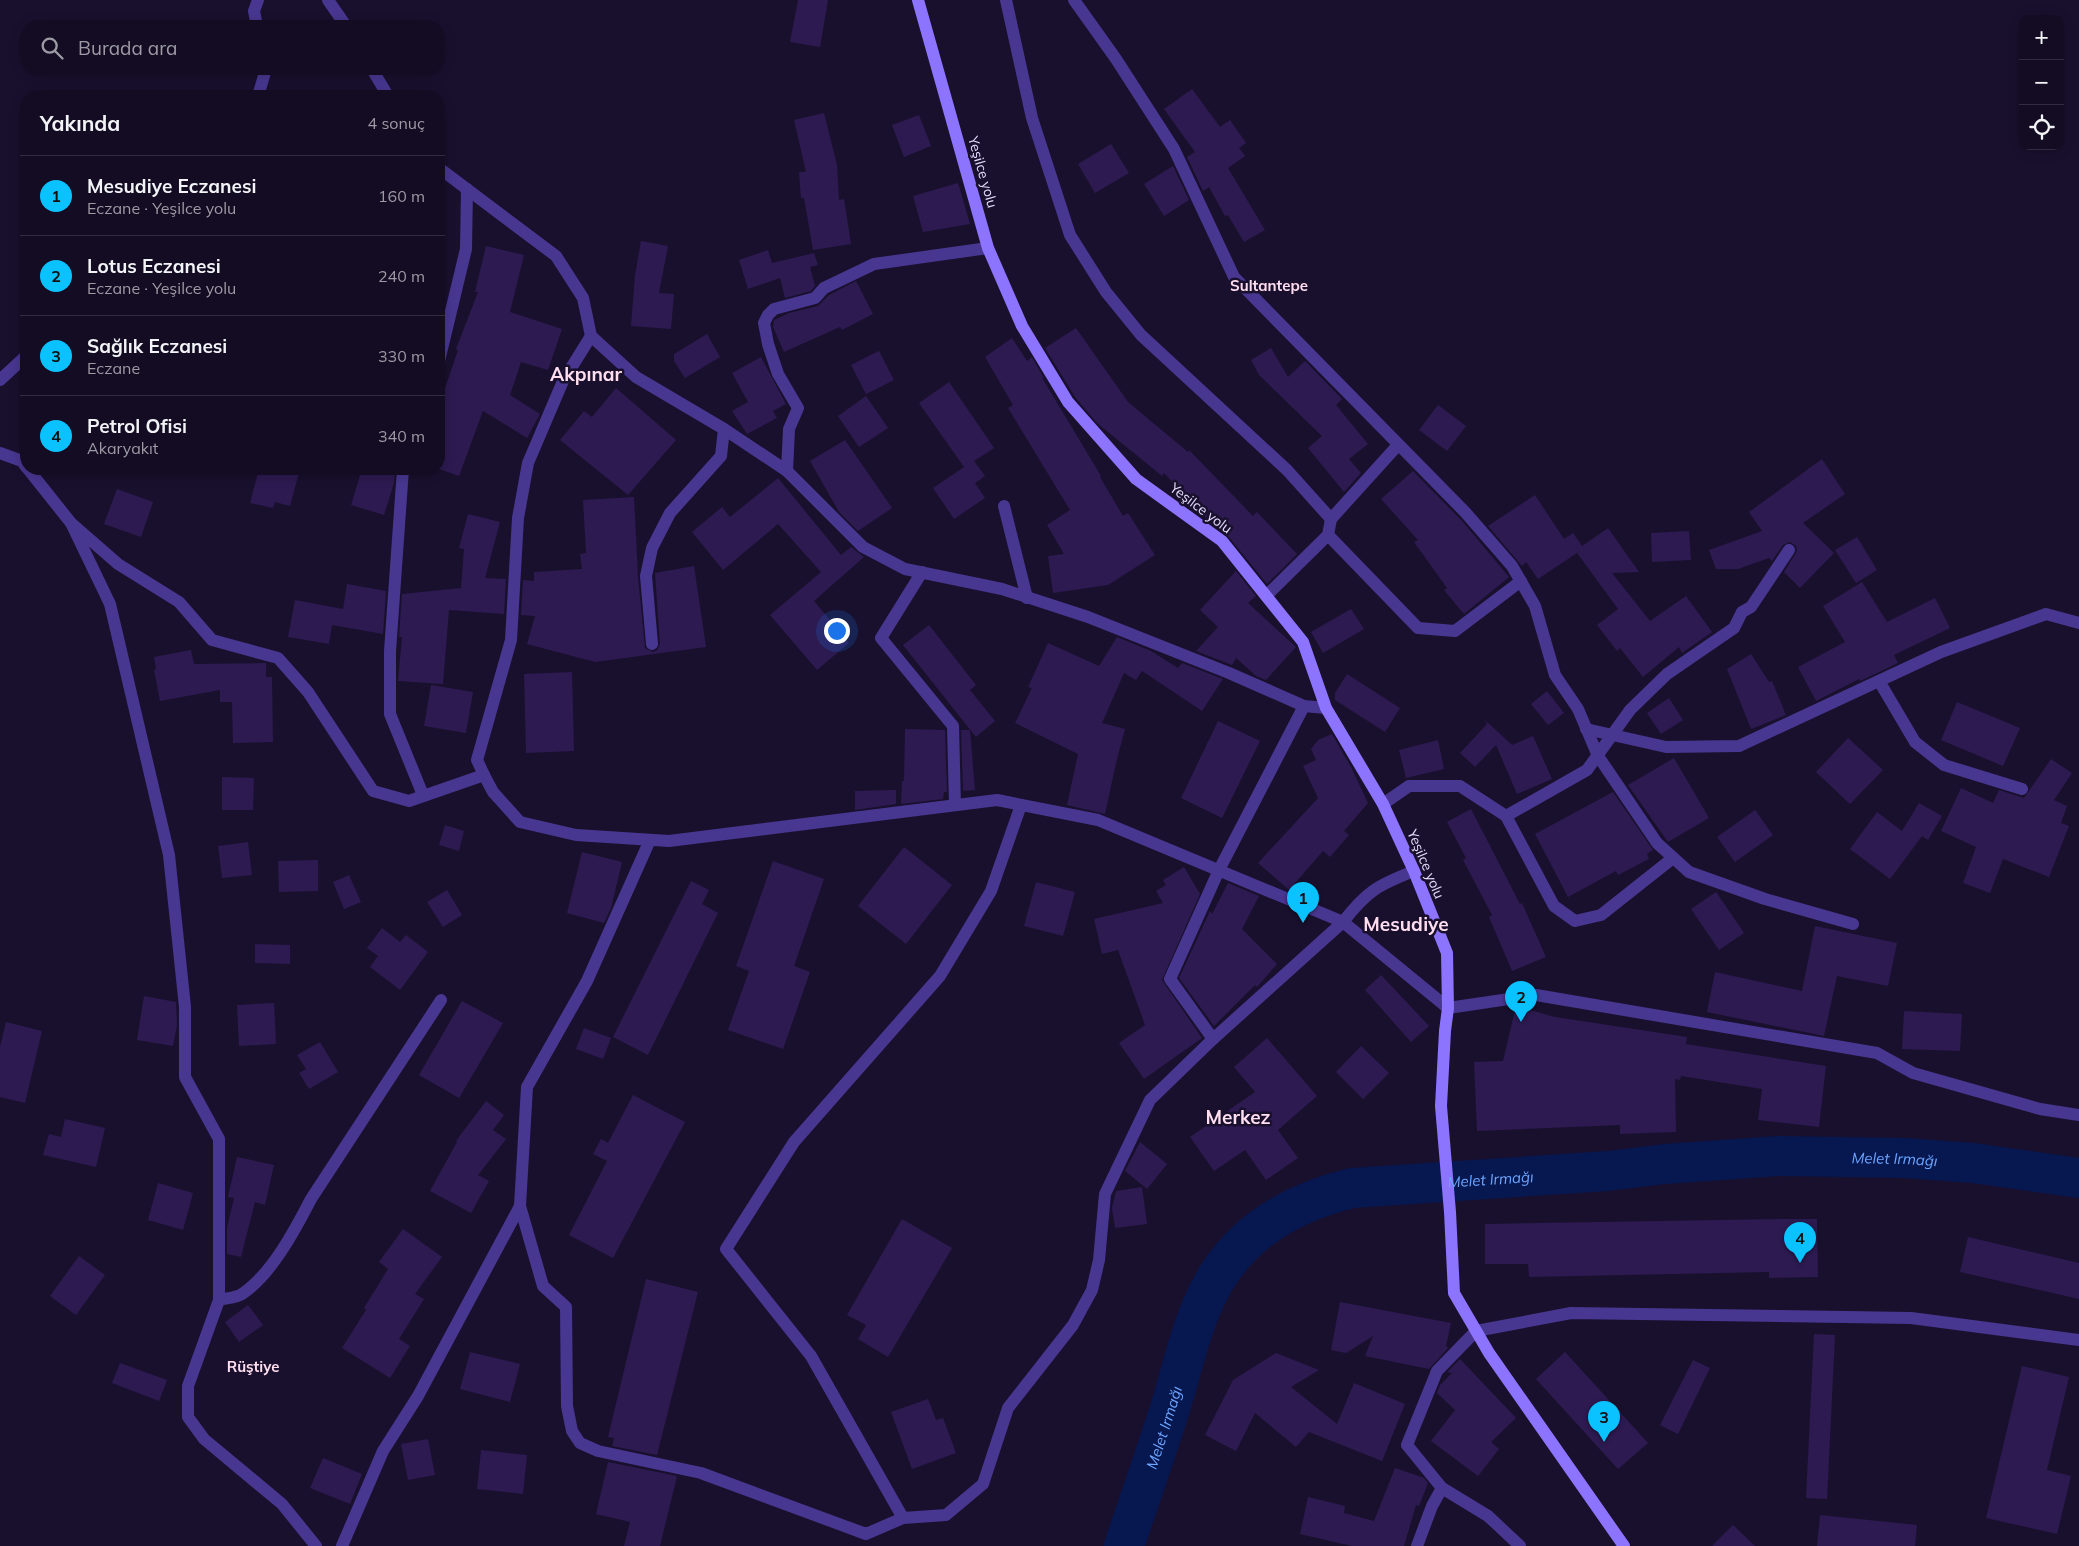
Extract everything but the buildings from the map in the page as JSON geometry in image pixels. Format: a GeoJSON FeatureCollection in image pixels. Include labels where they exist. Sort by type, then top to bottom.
{"type":"FeatureCollection","features":[{"type":"Feature","properties":{"kind":"main road","name":"Yeşilce yolu"},"geometry":{"type":"LineString","coordinates":[[918,0],[988,248],[1022,326],[1068,402],[1136,479],[1222,541],[1302,642],[1326,708],[1383,804],[1414,871],[1448,953],[1448,1008],[1441,1106],[1450,1212],[1454,1293],[1489,1353],[1624,1546]]}},
{"type":"Feature","properties":{"kind":"street"},"geometry":{"type":"LineString","coordinates":[[256,20],[254,11],[258,0]]}},
{"type":"Feature","properties":{"kind":"street"},"geometry":{"type":"LineString","coordinates":[[328,0],[342,20]]}},
{"type":"Feature","properties":{"kind":"street"},"geometry":{"type":"LineString","coordinates":[[1006,0],[1032,118],[1070,235],[1106,292],[1141,335],[1287,470],[1330,519]]}},
{"type":"Feature","properties":{"kind":"street"},"geometry":{"type":"LineString","coordinates":[[1074,0],[1116,59],[1174,149],[1234,277],[1465,512],[1512,566],[1535,606],[1555,675],[1578,710],[1598,756],[1657,843],[1690,872],[1765,899],[1853,924]]}},
{"type":"Feature","properties":{"kind":"street"},"geometry":{"type":"LineString","coordinates":[[260,90],[264,75]]}},
{"type":"Feature","properties":{"kind":"street"},"geometry":{"type":"LineString","coordinates":[[376,75],[384,90]]}},
{"type":"Feature","properties":{"kind":"street"},"geometry":{"type":"LineString","coordinates":[[445,172],[556,256],[583,298],[591,336],[636,377],[724,429],[787,472],[863,548],[905,569],[1002,589],[1088,618],[1229,673],[1304,706],[1326,708]]}},
{"type":"Feature","properties":{"kind":"street"},"geometry":{"type":"LineString","coordinates":[[445,336],[466,250],[467,189]]}},
{"type":"Feature","properties":{"kind":"street"},"geometry":{"type":"LineString","coordinates":[[787,472],[789,429],[798,408],[778,374],[768,344],[764,323],[768,315],[774,309],[815,298],[824,288],[874,264],[988,248]]}},
{"type":"Feature","properties":{"kind":"street"},"geometry":{"type":"LineString","coordinates":[[591,336],[563,381],[528,463],[518,518],[511,640],[476,760],[493,792],[520,822],[576,835],[669,841],[997,800],[1098,820],[1343,922],[1448,1008],[1536,994],[1876,1053],[1913,1073],[2040,1108],[2079,1115]]}},
{"type":"Feature","properties":{"kind":"street"},"geometry":{"type":"LineString","coordinates":[[0,380],[20,362]]}},
{"type":"Feature","properties":{"kind":"street"},"geometry":{"type":"LineString","coordinates":[[652,644],[646,576],[652,548],[670,513],[721,456],[724,429]]}},
{"type":"Feature","properties":{"kind":"street"},"geometry":{"type":"LineString","coordinates":[[1266,596],[1328,535],[1330,519],[1398,445]]}},
{"type":"Feature","properties":{"kind":"street"},"geometry":{"type":"LineString","coordinates":[[0,453],[20,460]]}},
{"type":"Feature","properties":{"kind":"street"},"geometry":{"type":"LineString","coordinates":[[33,475],[71,523],[118,564],[179,602],[212,640],[278,658],[308,692],[372,791],[408,801],[484,775]]}},
{"type":"Feature","properties":{"kind":"street"},"geometry":{"type":"LineString","coordinates":[[403,475],[390,651],[390,714],[423,795]]}},
{"type":"Feature","properties":{"kind":"street"},"geometry":{"type":"LineString","coordinates":[[1004,506],[1028,598]]}},
{"type":"Feature","properties":{"kind":"street"},"geometry":{"type":"LineString","coordinates":[[71,523],[110,604],[169,855],[185,1008],[185,1077],[219,1139],[219,1300],[188,1386],[188,1416],[204,1438],[282,1504],[316,1546]]}},
{"type":"Feature","properties":{"kind":"street"},"geometry":{"type":"LineString","coordinates":[[1328,535],[1418,628],[1455,631],[1521,581]]}},
{"type":"Feature","properties":{"kind":"street"},"geometry":{"type":"LineString","coordinates":[[1506,816],[1587,770],[1630,710],[1667,674],[1734,628],[1742,612],[1751,608],[1789,550]]}},
{"type":"Feature","properties":{"kind":"street"},"geometry":{"type":"LineString","coordinates":[[922,572],[881,638],[953,726],[955,805]]}},
{"type":"Feature","properties":{"kind":"street"},"geometry":{"type":"LineString","coordinates":[[1586,729],[1666,747],[1739,746],[1941,652],[2046,614],[2079,623]]}},
{"type":"Feature","properties":{"kind":"street"},"geometry":{"type":"LineString","coordinates":[[1879,681],[1915,742],[1944,765],[2022,789]]}},
{"type":"Feature","properties":{"kind":"street"},"geometry":{"type":"LineString","coordinates":[[1212,1039],[1170,980],[1219,870],[1304,706]]}},
{"type":"Feature","properties":{"kind":"street"},"geometry":{"type":"LineString","coordinates":[[1383,804],[1409,786],[1460,786],[1506,816],[1554,906],[1575,921],[1601,915],[1673,858]]}},
{"type":"Feature","properties":{"kind":"street"},"geometry":{"type":"LineString","coordinates":[[903,1518],[811,1356],[726,1249],[794,1142],[940,976],[990,891],[1021,805]]}},
{"type":"Feature","properties":{"kind":"street"},"geometry":{"type":"LineString","coordinates":[[650,840],[587,981],[527,1087],[520,1206],[543,1286],[566,1307],[567,1406],[572,1431],[580,1443],[598,1451],[701,1473],[866,1534],[903,1518],[946,1515],[983,1484],[1008,1408],[1073,1326],[1092,1290],[1099,1260],[1106,1194],[1150,1100],[1212,1039],[1343,922],[1359,902],[1382,884],[1414,871]]}},
{"type":"Feature","properties":{"kind":"street"},"geometry":{"type":"LineString","coordinates":[[219,1300],[240,1296],[258,1281],[293,1234],[310,1199],[441,1000]]}},
{"type":"Feature","properties":{"kind":"street"},"geometry":{"type":"LineString","coordinates":[[342,1546],[383,1451],[418,1396],[520,1206]]}},
{"type":"Feature","properties":{"kind":"street"},"geometry":{"type":"LineString","coordinates":[[1520,1546],[1488,1516],[1442,1488],[1407,1445],[1438,1371],[1476,1331],[1571,1314],[1910,1318],[2079,1340]]}},
{"type":"Feature","properties":{"kind":"street"},"geometry":{"type":"LineString","coordinates":[[1417,1546],[1432,1506],[1442,1488]]}},
{"type":"Feature","properties":{"kind":"waterway","name":"Melet Irmağı"},"geometry":{"type":"LineString","coordinates":[[1124,1546],[1172,1402],[1192,1333],[1211,1286],[1225,1265],[1260,1230],[1280,1216],[1326,1195],[1352,1188],[1608,1171],[1665,1164],[1779,1156],[1905,1158],[1973,1163],[2079,1178]]}},
{"type":"Feature","properties":{"kind":"place","name":"Mesudiye Eczanesi"},"geometry":{"type":"Point","coordinates":[1303,923]}},
{"type":"Feature","properties":{"kind":"place","name":"Lotus Eczanesi"},"geometry":{"type":"Point","coordinates":[1521,1022]}},
{"type":"Feature","properties":{"kind":"place","name":"Petrol Ofisi"},"geometry":{"type":"Point","coordinates":[1800,1263]}},
{"type":"Feature","properties":{"kind":"place","name":"Sağlık Eczanesi"},"geometry":{"type":"Point","coordinates":[1604,1442]}},
{"type":"Feature","properties":{"kind":"district","name":"Sultantepe"},"geometry":{"type":"Point","coordinates":[1269,285]}},
{"type":"Feature","properties":{"kind":"district","name":"Akpınar"},"geometry":{"type":"Point","coordinates":[586,374]}},
{"type":"Feature","properties":{"kind":"district","name":"Mesudiye"},"geometry":{"type":"Point","coordinates":[1406,924]}},
{"type":"Feature","properties":{"kind":"district","name":"Merkez"},"geometry":{"type":"Point","coordinates":[1238,1117]}},
{"type":"Feature","properties":{"kind":"district","name":"Rüştiye"},"geometry":{"type":"Point","coordinates":[253,1366]}}]}
